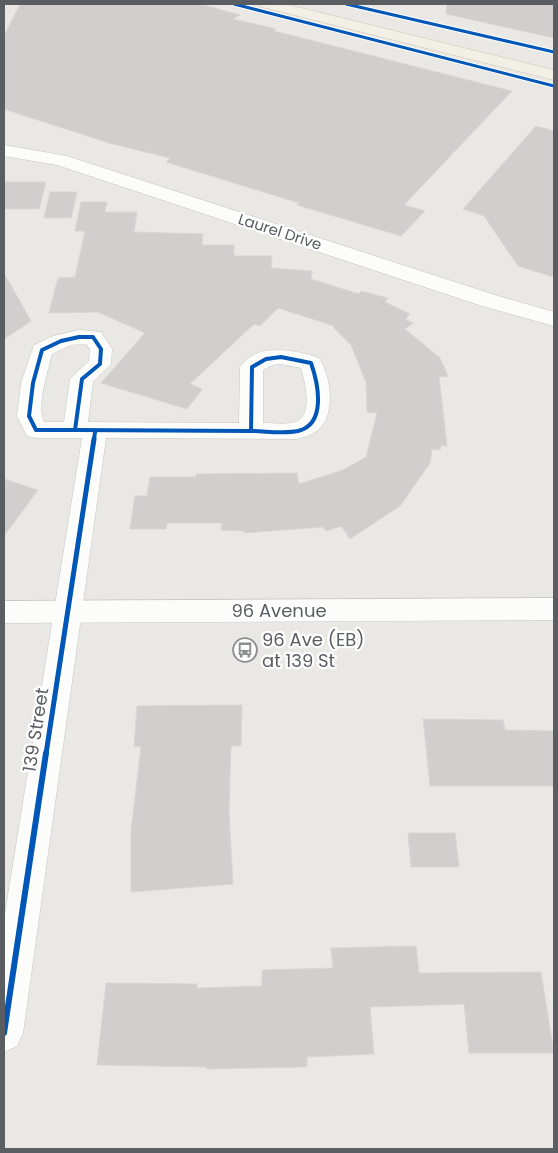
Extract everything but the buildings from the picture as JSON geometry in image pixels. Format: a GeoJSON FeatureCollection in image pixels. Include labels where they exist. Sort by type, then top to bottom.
{"type":"FeatureCollection","features":[{"type":"Feature","properties":{"kind":"main road"},"geometry":{"type":"LineString","coordinates":[[267,4],[554,75]]}},
{"type":"Feature","properties":{"kind":"main road"},"geometry":{"type":"LineString","coordinates":[[310,4],[554,60]]}},
{"type":"Feature","properties":{"kind":"street","name":"Laurel Drive"},"geometry":{"type":"LineString","coordinates":[[4,150],[60,160],[490,301],[554,318]]}},
{"type":"Feature","properties":{"kind":"street","name":"139 Street"},"geometry":{"type":"LineString","coordinates":[[4,1033],[68,612],[85,431],[251,431]]}},
{"type":"Feature","properties":{"kind":"street","name":"96 Avenue"},"geometry":{"type":"LineString","coordinates":[[4,612],[554,609]]}},
{"type":"Feature","properties":{"kind":"cycle path"},"geometry":{"type":"LineString","coordinates":[[234,4],[554,86]]}},
{"type":"Feature","properties":{"kind":"cycle path"},"geometry":{"type":"LineString","coordinates":[[346,4],[554,52]]}},
{"type":"Feature","properties":{"kind":"cycle path"},"geometry":{"type":"LineString","coordinates":[[75,431],[82,379],[100,364],[101,349],[93,337],[66,339],[42,350],[33,383],[29,416],[36,430],[297,431],[310,424],[317,412],[317,390],[311,363],[281,357],[266,359],[252,367],[251,431]]}},
{"type":"Feature","properties":{"kind":"cycle path"},"geometry":{"type":"LineString","coordinates":[[4,1033],[95,432]]}},
{"type":"Feature","properties":{"kind":"place","name":"96 Ave (EB) at 139 St"},"geometry":{"type":"Point","coordinates":[245,650]}}]}
